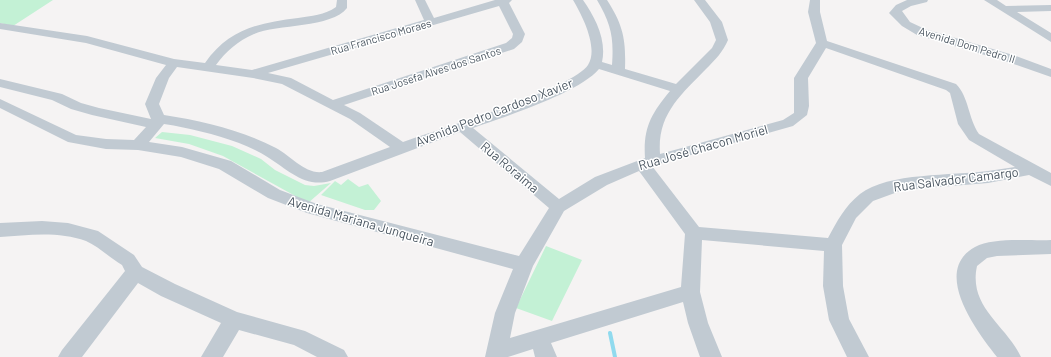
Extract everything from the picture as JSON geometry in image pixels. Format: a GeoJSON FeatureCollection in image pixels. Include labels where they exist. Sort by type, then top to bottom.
{"type":"FeatureCollection","features":[{"type":"Feature","properties":{"kind":"street"},"geometry":{"type":"LineString","coordinates":[[208,68],[222,48],[241,35],[270,25],[314,19],[332,14],[341,8],[342,0]]}},
{"type":"Feature","properties":{"kind":"street"},"geometry":{"type":"LineString","coordinates":[[420,0],[431,23]]}},
{"type":"Feature","properties":{"kind":"street"},"geometry":{"type":"LineString","coordinates":[[578,0],[593,25],[596,39],[596,64],[680,90]]}},
{"type":"Feature","properties":{"kind":"street"},"geometry":{"type":"LineString","coordinates":[[602,0],[613,16],[617,26],[618,71]]}},
{"type":"Feature","properties":{"kind":"street"},"geometry":{"type":"LineString","coordinates":[[699,0],[716,22],[722,40],[718,49],[665,106],[656,122],[648,162],[694,233],[690,292],[698,323],[711,357]]}},
{"type":"Feature","properties":{"kind":"street"},"geometry":{"type":"LineString","coordinates":[[815,0],[814,12],[822,43],[928,78],[951,88],[956,92],[965,124],[974,136],[1051,180]]}},
{"type":"Feature","properties":{"kind":"street","name":"Avenida Dom Pedro II"},"geometry":{"type":"LineString","coordinates":[[923,0],[903,5],[897,9],[895,13],[896,16],[906,24],[921,32],[1009,58],[1051,73]]}},
{"type":"Feature","properties":{"kind":"street"},"geometry":{"type":"LineString","coordinates":[[989,0],[1051,38]]}},
{"type":"Feature","properties":{"kind":"street","name":"Rua Francisco Moraes"},"geometry":{"type":"LineString","coordinates":[[253,74],[504,1]]}},
{"type":"Feature","properties":{"kind":"street","name":"Rua Josefa Alves dos Santos"},"geometry":{"type":"LineString","coordinates":[[334,104],[510,46],[518,39],[519,34],[504,1]]}},
{"type":"Feature","properties":{"kind":"street"},"geometry":{"type":"LineString","coordinates":[[1004,10],[1051,8]]}},
{"type":"Feature","properties":{"kind":"street"},"geometry":{"type":"LineString","coordinates":[[0,26],[87,40],[174,63],[253,74],[286,81],[334,104],[374,128],[402,148]]}},
{"type":"Feature","properties":{"kind":"street","name":"Rua José Chacon Moriel"},"geometry":{"type":"LineString","coordinates":[[524,265],[558,207],[601,181],[648,162],[796,119],[802,110],[801,78],[808,65],[821,48],[822,43]]}},
{"type":"Feature","properties":{"kind":"street"},"geometry":{"type":"LineString","coordinates":[[158,122],[152,104],[163,78],[174,63]]}},
{"type":"Feature","properties":{"kind":"street","name":"Avenida Pedro Cardoso Xavier"},"geometry":{"type":"LineString","coordinates":[[158,122],[202,125],[224,132],[273,153],[312,177],[324,177],[463,127],[561,88],[592,70],[596,64]]}},
{"type":"Feature","properties":{"kind":"street"},"geometry":{"type":"LineString","coordinates":[[0,83],[56,97],[76,106],[97,112],[158,122]]}},
{"type":"Feature","properties":{"kind":"street","name":"Avenida Mariana Junqueira"},"geometry":{"type":"LineString","coordinates":[[0,102],[73,139],[106,144],[138,145],[182,152],[225,164],[274,194],[313,209],[524,265]]}},
{"type":"Feature","properties":{"kind":"street"},"geometry":{"type":"LineString","coordinates":[[138,145],[158,122]]}},
{"type":"Feature","properties":{"kind":"street","name":"Rua Roraima"},"geometry":{"type":"LineString","coordinates":[[463,127],[558,207]]}},
{"type":"Feature","properties":{"kind":"street","name":"Rua Salvador Camargo"},"geometry":{"type":"LineString","coordinates":[[858,357],[839,320],[833,286],[833,245],[850,214],[867,197],[887,188],[903,184],[1007,174],[1031,169]]}},
{"type":"Feature","properties":{"kind":"street"},"geometry":{"type":"LineString","coordinates":[[0,230],[42,228],[68,230],[92,236],[111,247],[128,260],[136,272],[168,290],[234,320],[298,337],[337,357]]}},
{"type":"Feature","properties":{"kind":"street"},"geometry":{"type":"LineString","coordinates":[[694,233],[833,245]]}},
{"type":"Feature","properties":{"kind":"street"},"geometry":{"type":"LineString","coordinates":[[1010,357],[990,334],[973,305],[966,278],[969,262],[982,252],[997,249],[1051,247]]}},
{"type":"Feature","properties":{"kind":"street"},"geometry":{"type":"LineString","coordinates":[[496,354],[505,313],[524,265]]}},
{"type":"Feature","properties":{"kind":"street"},"geometry":{"type":"LineString","coordinates":[[69,357],[136,272]]}},
{"type":"Feature","properties":{"kind":"street"},"geometry":{"type":"LineString","coordinates":[[496,354],[539,338],[690,292]]}},
{"type":"Feature","properties":{"kind":"street"},"geometry":{"type":"LineString","coordinates":[[212,357],[234,320]]}},
{"type":"Feature","properties":{"kind":"street"},"geometry":{"type":"LineString","coordinates":[[539,338],[546,357]]}},
{"type":"Feature","properties":{"kind":"green space"},"geometry":{"type":"Polygon","coordinates":[[[0,0],[53,0],[13,26],[0,23],[0,0]]]}},
{"type":"Feature","properties":{"kind":"green space"},"geometry":{"type":"Polygon","coordinates":[[[162,132],[190,135],[232,146],[261,159],[275,170],[305,185],[314,186],[331,183],[308,203],[223,156],[189,144],[155,138],[162,132]]]}},
{"type":"Feature","properties":{"kind":"green space"},"geometry":{"type":"Polygon","coordinates":[[[348,179],[359,187],[368,184],[381,201],[374,210],[365,210],[321,195],[335,181],[341,185],[348,179]]]}},
{"type":"Feature","properties":{"kind":"green space"},"geometry":{"type":"Polygon","coordinates":[[[546,246],[582,260],[552,321],[516,308],[546,246]]]}},
{"type":"Feature","properties":{"kind":"waterway"},"geometry":{"type":"LineString","coordinates":[[610,333],[615,357]]}}]}
